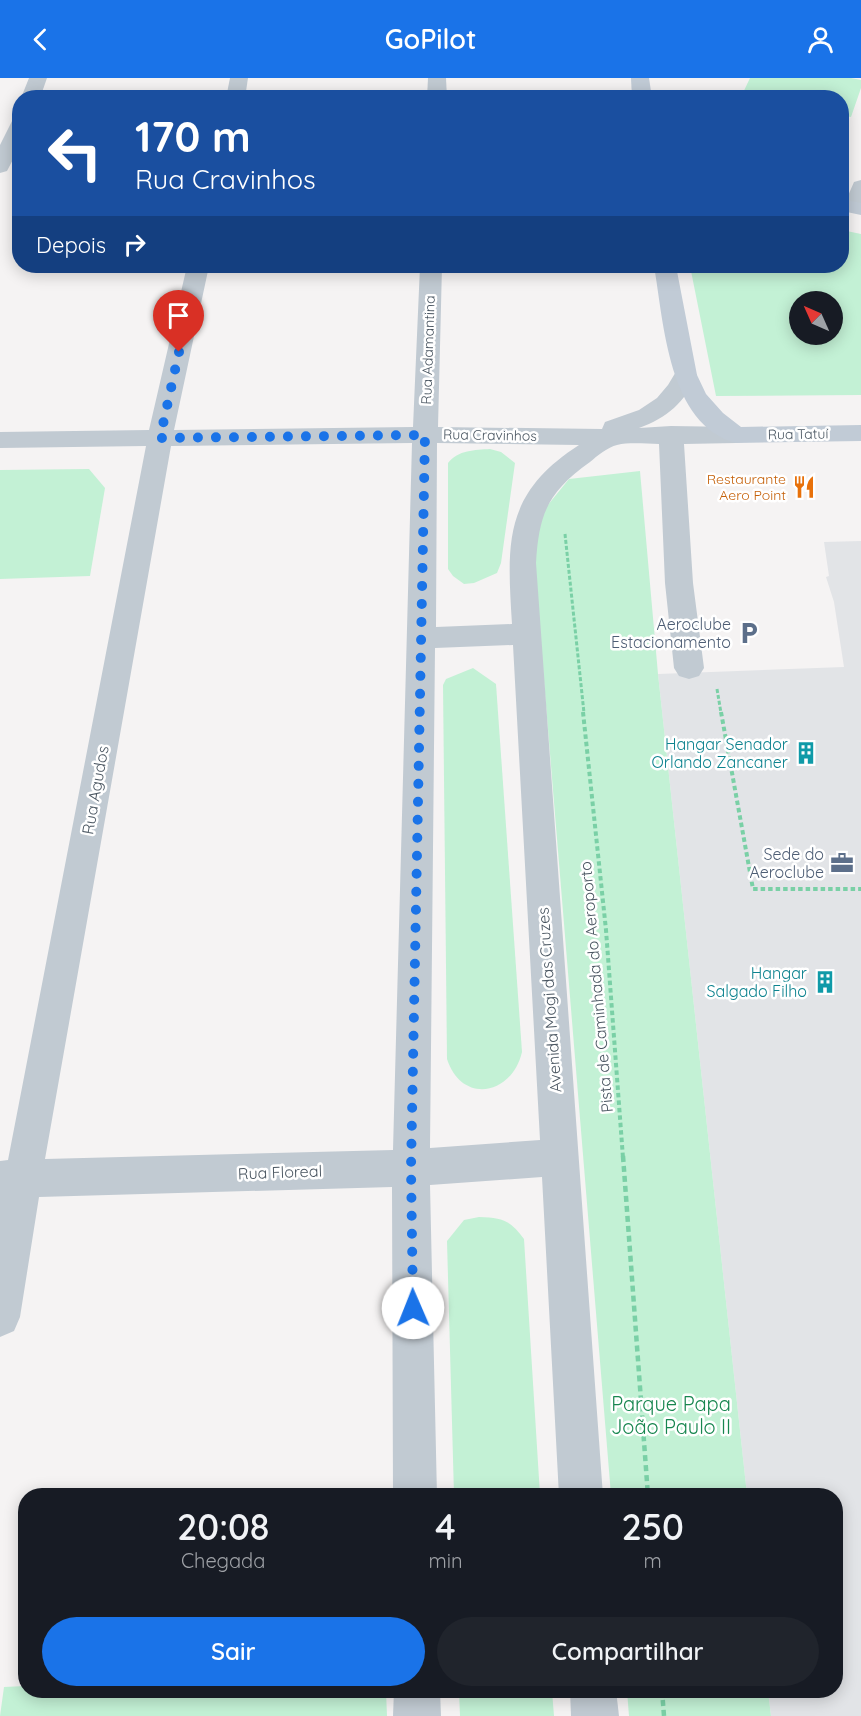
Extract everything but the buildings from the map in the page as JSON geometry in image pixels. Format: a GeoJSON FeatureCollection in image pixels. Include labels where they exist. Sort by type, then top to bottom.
{"type":"FeatureCollection","features":[{"type":"Feature","properties":{"kind":"main road"},"geometry":{"type":"LineString","coordinates":[[666,273],[685,375],[704,409],[736,435]]}},
{"type":"Feature","properties":{"kind":"main road","name":"Rua Tatuí"},"geometry":{"type":"LineString","coordinates":[[736,435],[861,433]]}},
{"type":"Feature","properties":{"kind":"street"},"geometry":{"type":"LineString","coordinates":[[0,167],[12,141]]}},
{"type":"Feature","properties":{"kind":"street"},"geometry":{"type":"LineString","coordinates":[[852,207],[861,186]]}},
{"type":"Feature","properties":{"kind":"street","name":"Rua Agudos"},"geometry":{"type":"LineString","coordinates":[[0,1317],[11,1179],[160,438],[196,273]]}},
{"type":"Feature","properties":{"kind":"street","name":"Rua Adamantina"},"geometry":{"type":"LineString","coordinates":[[425,435],[431,273]]}},
{"type":"Feature","properties":{"kind":"street","name":"Rua Cravinhos"},"geometry":{"type":"LineString","coordinates":[[584,437],[621,426],[667,405],[679,391],[685,375]]}},
{"type":"Feature","properties":{"kind":"street"},"geometry":{"type":"LineString","coordinates":[[671,434],[679,583],[689,661]]}},
{"type":"Feature","properties":{"kind":"street","name":"Rua Cravinhos"},"geometry":{"type":"LineString","coordinates":[[0,440],[425,435],[584,437],[671,434],[736,435]]}},
{"type":"Feature","properties":{"kind":"street"},"geometry":{"type":"LineString","coordinates":[[415,1488],[411,1168],[425,435]]}},
{"type":"Feature","properties":{"kind":"street","name":"Avenida Mogi das Cruzes"},"geometry":{"type":"LineString","coordinates":[[507,435],[522,446],[534,464],[536,477],[534,507]]}},
{"type":"Feature","properties":{"kind":"street","name":"Avenida Mogi das Cruzes"},"geometry":{"type":"LineString","coordinates":[[581,1488],[522,563],[525,529],[534,507],[552,479],[567,464],[611,437]]}},
{"type":"Feature","properties":{"kind":"street"},"geometry":{"type":"LineString","coordinates":[[422,638],[526,634]]}},
{"type":"Feature","properties":{"kind":"street","name":"Rua Floreal"},"geometry":{"type":"LineString","coordinates":[[11,1179],[411,1168],[560,1157]]}},
{"type":"Feature","properties":{"kind":"street"},"geometry":{"type":"LineString","coordinates":[[417,1698],[417,1716]]}},
{"type":"Feature","properties":{"kind":"street"},"geometry":{"type":"LineString","coordinates":[[594,1698],[595,1716]]}},
{"type":"Feature","properties":{"kind":"path","name":"Pista de Caminhada do Aeroporto"},"geometry":{"type":"LineString","coordinates":[[564,526],[606,930],[647,1488]]}},
{"type":"Feature","properties":{"kind":"path"},"geometry":{"type":"LineString","coordinates":[[689,661],[715,655],[713,664],[753,888],[861,889]]}},
{"type":"Feature","properties":{"kind":"path"},"geometry":{"type":"LineString","coordinates":[[663,1698],[664,1716]]}},
{"type":"Feature","properties":{"kind":"shaded area"},"geometry":{"type":"Polygon","coordinates":[[[861,541],[861,1716],[771,1716],[769,1698],[843,1698],[843,1488],[746,1488],[658,674],[844,667],[834,602],[826,577],[829,576],[824,542],[861,541]]]}},
{"type":"Feature","properties":{"kind":"green space"},"geometry":{"type":"Polygon","coordinates":[[[750,78],[851,78],[861,80],[861,88],[851,117],[849,117],[849,90],[744,90],[750,78]]]}},
{"type":"Feature","properties":{"kind":"green space"},"geometry":{"type":"Polygon","coordinates":[[[849,231],[861,234],[861,395],[716,396],[691,273],[849,273],[849,231]]]}},
{"type":"Feature","properties":{"kind":"green space"},"geometry":{"type":"Polygon","coordinates":[[[490,449],[501,452],[515,463],[501,563],[497,573],[474,583],[464,584],[448,569],[448,463],[462,453],[490,449]]]}},
{"type":"Feature","properties":{"kind":"green space"},"geometry":{"type":"Polygon","coordinates":[[[89,469],[105,488],[90,576],[0,579],[0,470],[89,469]]]}},
{"type":"Feature","properties":{"kind":"green space","name":"Parque Papa João Paulo II"},"geometry":{"type":"Polygon","coordinates":[[[640,471],[658,674],[746,1488],[610,1488],[533,547],[543,511],[569,479],[640,471]]]}},
{"type":"Feature","properties":{"kind":"green space"},"geometry":{"type":"Polygon","coordinates":[[[473,668],[496,684],[522,1052],[517,1067],[508,1078],[486,1089],[475,1088],[464,1083],[454,1074],[447,1059],[443,685],[446,679],[473,668]]]}},
{"type":"Feature","properties":{"kind":"green space"},"geometry":{"type":"Polygon","coordinates":[[[479,1217],[505,1221],[524,1239],[540,1488],[454,1488],[447,1241],[464,1220],[479,1217]]]}},
{"type":"Feature","properties":{"kind":"green space"},"geometry":{"type":"Polygon","coordinates":[[[18,1686],[18,1698],[386,1698],[387,1716],[0,1716],[4,1687],[18,1686]]]}},
{"type":"Feature","properties":{"kind":"green space"},"geometry":{"type":"Polygon","coordinates":[[[459,1698],[553,1698],[554,1716],[460,1716],[459,1698]]]}},
{"type":"Feature","properties":{"kind":"green space"},"geometry":{"type":"Polygon","coordinates":[[[628,1698],[769,1698],[771,1716],[629,1716],[628,1698]]]}},
{"type":"Feature","properties":{"kind":"place","name":"Restaurante Aero Point"},"geometry":{"type":"Point","coordinates":[804,487]}},
{"type":"Feature","properties":{"kind":"place","name":"Aeroclube Estacionamento"},"geometry":{"type":"Point","coordinates":[749,633]}},
{"type":"Feature","properties":{"kind":"place","name":"Hangar Senador Orlando Zancaner"},"geometry":{"type":"Point","coordinates":[806,753]}},
{"type":"Feature","properties":{"kind":"place","name":"Sede do Aeroclube"},"geometry":{"type":"Point","coordinates":[842,863]}},
{"type":"Feature","properties":{"kind":"place","name":"Hangar Salgado Filho"},"geometry":{"type":"Point","coordinates":[825,982]}},
{"type":"Feature","properties":{"kind":"route"},"geometry":{"type":"LineString","coordinates":[[179,352],[160,438],[425,435],[411,1168],[413,1308]]}}]}
